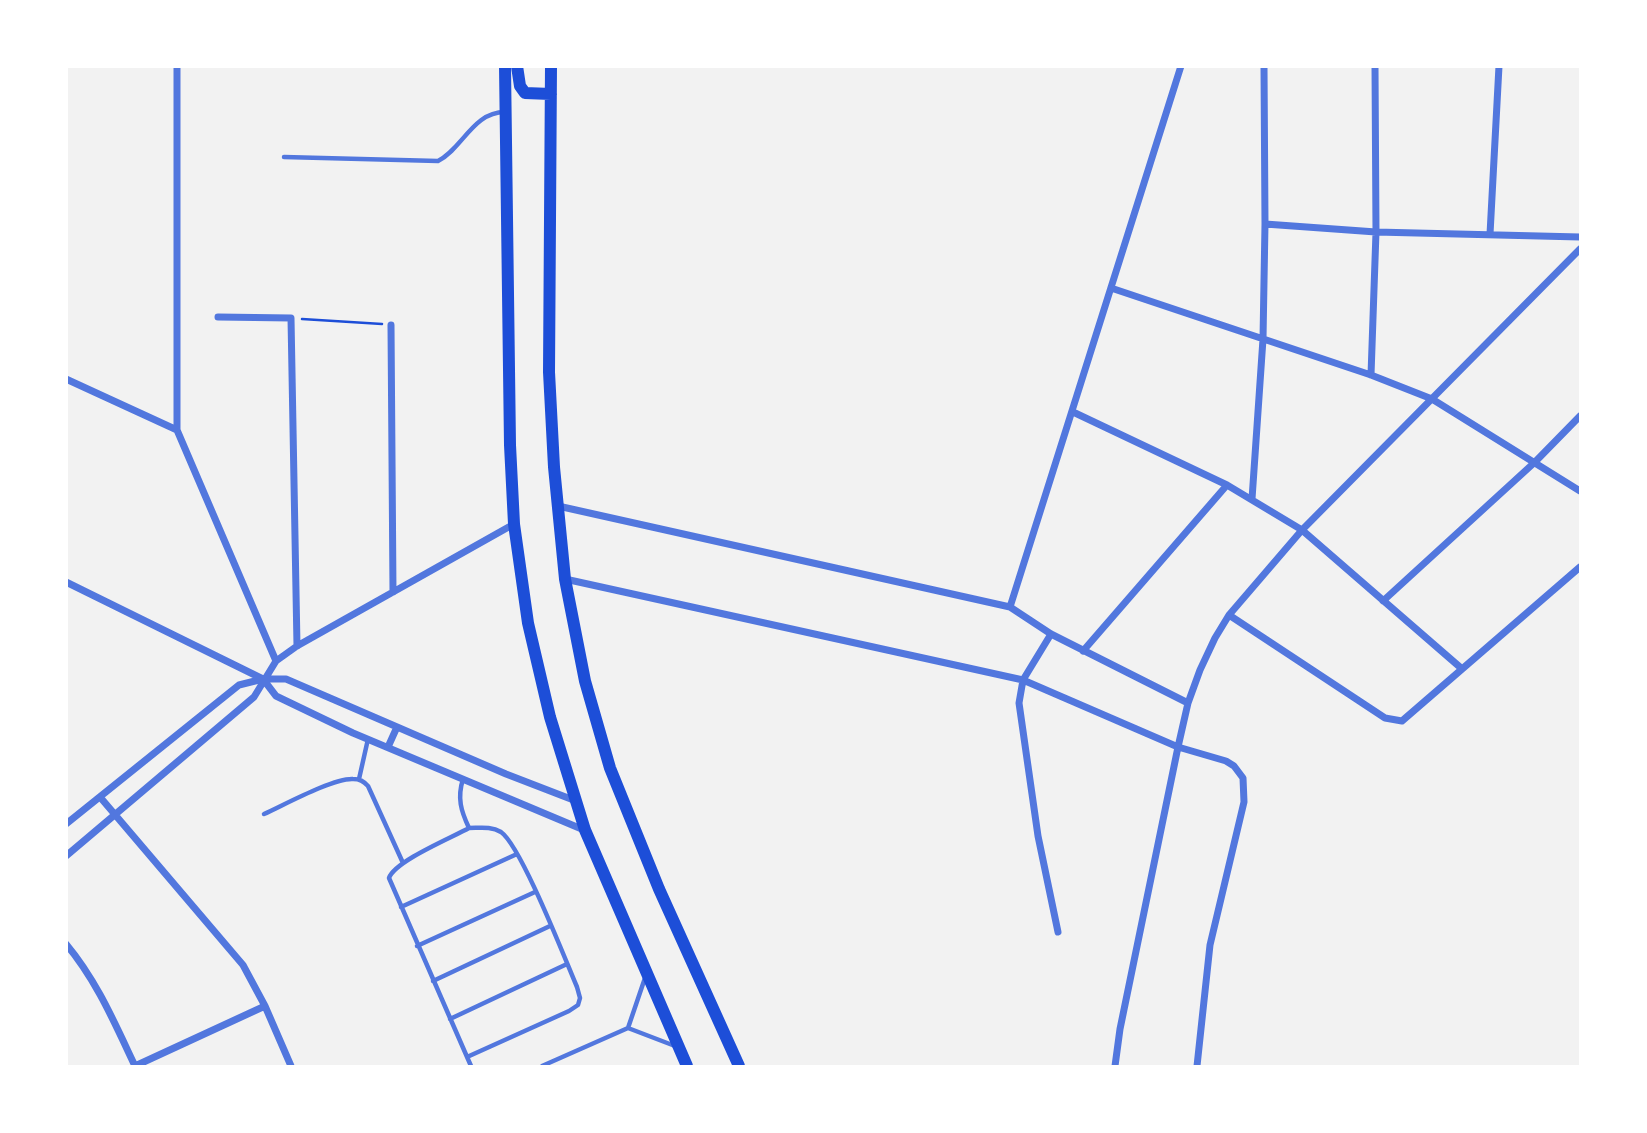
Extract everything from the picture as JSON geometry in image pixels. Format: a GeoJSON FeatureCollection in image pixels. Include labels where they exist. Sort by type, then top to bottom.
{"type":"FeatureCollection","features":[{"type":"Feature","properties":{"kind":"main road"},"geometry":{"type":"LineString","coordinates":[[505,66],[510,445],[514,524],[534,650],[550,717],[585,830],[687,1066]]}},
{"type":"Feature","properties":{"kind":"main road"},"geometry":{"type":"LineString","coordinates":[[517,66],[520,86],[525,93],[551,94]]}},
{"type":"Feature","properties":{"kind":"main road"},"geometry":{"type":"LineString","coordinates":[[551,66],[549,372],[565,579],[585,681],[610,768],[659,889],[740,1066]]}},
{"type":"Feature","properties":{"kind":"street"},"geometry":{"type":"LineString","coordinates":[[177,66],[177,430],[276,661]]}},
{"type":"Feature","properties":{"kind":"street"},"geometry":{"type":"LineString","coordinates":[[1010,607],[1181,66]]}},
{"type":"Feature","properties":{"kind":"street"},"geometry":{"type":"LineString","coordinates":[[1252,499],[1263,339],[1264,66]]}},
{"type":"Feature","properties":{"kind":"street"},"geometry":{"type":"LineString","coordinates":[[1371,375],[1376,232],[1375,66]]}},
{"type":"Feature","properties":{"kind":"street"},"geometry":{"type":"LineString","coordinates":[[1490,234],[1499,66]]}},
{"type":"Feature","properties":{"kind":"street"},"geometry":{"type":"LineString","coordinates":[[1265,224],[1376,232],[1580,237]]}},
{"type":"Feature","properties":{"kind":"street"},"geometry":{"type":"LineString","coordinates":[[1115,1066],[1120,1029],[1188,703],[1215,638],[1229,615],[1301,530],[1580,249]]}},
{"type":"Feature","properties":{"kind":"street"},"geometry":{"type":"LineString","coordinates":[[1111,288],[1371,375],[1432,399],[1580,491]]}},
{"type":"Feature","properties":{"kind":"street"},"geometry":{"type":"LineString","coordinates":[[218,317],[291,318],[297,646]]}},
{"type":"Feature","properties":{"kind":"street"},"geometry":{"type":"LineString","coordinates":[[391,325],[393,592]]}},
{"type":"Feature","properties":{"kind":"street"},"geometry":{"type":"LineString","coordinates":[[66,379],[177,430]]}},
{"type":"Feature","properties":{"kind":"street"},"geometry":{"type":"LineString","coordinates":[[1073,412],[1227,485],[1301,530],[1461,668]]}},
{"type":"Feature","properties":{"kind":"street"},"geometry":{"type":"LineString","coordinates":[[1383,601],[1535,462],[1580,416]]}},
{"type":"Feature","properties":{"kind":"street"},"geometry":{"type":"LineString","coordinates":[[1083,651],[1227,485]]}},
{"type":"Feature","properties":{"kind":"street"},"geometry":{"type":"LineString","coordinates":[[558,506],[1010,607],[1037,622],[1051,634],[1188,703]]}},
{"type":"Feature","properties":{"kind":"street"},"geometry":{"type":"LineString","coordinates":[[66,856],[254,697],[276,661],[297,646],[514,524]]}},
{"type":"Feature","properties":{"kind":"street"},"geometry":{"type":"LineString","coordinates":[[1229,615],[1385,718],[1396,722],[1408,716],[1580,567]]}},
{"type":"Feature","properties":{"kind":"street"},"geometry":{"type":"LineString","coordinates":[[565,579],[1023,680],[1178,747],[1226,761],[1234,766],[1244,778],[1244,803],[1210,945],[1196,1066]]}},
{"type":"Feature","properties":{"kind":"street"},"geometry":{"type":"LineString","coordinates":[[66,582],[263,679],[276,696],[368,739],[585,830]]}},
{"type":"Feature","properties":{"kind":"street"},"geometry":{"type":"LineString","coordinates":[[1051,634],[1023,680],[1019,703],[1038,836],[1059,932]]}},
{"type":"Feature","properties":{"kind":"street"},"geometry":{"type":"LineString","coordinates":[[66,824],[239,685],[263,679],[286,678],[506,774],[576,801]]}},
{"type":"Feature","properties":{"kind":"street"},"geometry":{"type":"LineString","coordinates":[[388,747],[397,727]]}},
{"type":"Feature","properties":{"kind":"street"},"geometry":{"type":"LineString","coordinates":[[100,797],[243,965],[265,1006],[291,1066]]}},
{"type":"Feature","properties":{"kind":"street"},"geometry":{"type":"LineString","coordinates":[[66,944],[82,963],[103,998],[135,1066],[265,1006]]}},
{"type":"Feature","properties":{"kind":"lane"},"geometry":{"type":"LineString","coordinates":[[284,157],[438,162],[456,148],[478,122],[491,113],[505,112]]}},
{"type":"Feature","properties":{"kind":"lane"},"geometry":{"type":"LineString","coordinates":[[359,779],[368,739]]}},
{"type":"Feature","properties":{"kind":"lane"},"geometry":{"type":"LineString","coordinates":[[264,814],[332,783],[359,779],[368,786],[403,863]]}},
{"type":"Feature","properties":{"kind":"lane"},"geometry":{"type":"LineString","coordinates":[[463,779],[460,806],[469,828]]}},
{"type":"Feature","properties":{"kind":"lane"},"geometry":{"type":"LineString","coordinates":[[467,1057],[576,1006],[579,994],[518,853],[502,833],[486,828],[469,828],[403,863],[393,870],[389,878],[417,946],[471,1066]]}},
{"type":"Feature","properties":{"kind":"lane"},"geometry":{"type":"LineString","coordinates":[[401,908],[518,853]]}},
{"type":"Feature","properties":{"kind":"lane"},"geometry":{"type":"LineString","coordinates":[[417,946],[535,892]]}},
{"type":"Feature","properties":{"kind":"lane"},"geometry":{"type":"LineString","coordinates":[[433,981],[550,926]]}},
{"type":"Feature","properties":{"kind":"lane"},"geometry":{"type":"LineString","coordinates":[[450,1019],[567,964]]}},
{"type":"Feature","properties":{"kind":"lane"},"geometry":{"type":"LineString","coordinates":[[628,1028],[646,974]]}},
{"type":"Feature","properties":{"kind":"lane"},"geometry":{"type":"LineString","coordinates":[[542,1066],[628,1028],[679,1047]]}},
{"type":"Feature","properties":{"kind":"path"},"geometry":{"type":"LineString","coordinates":[[291,318],[391,325]]}}]}
